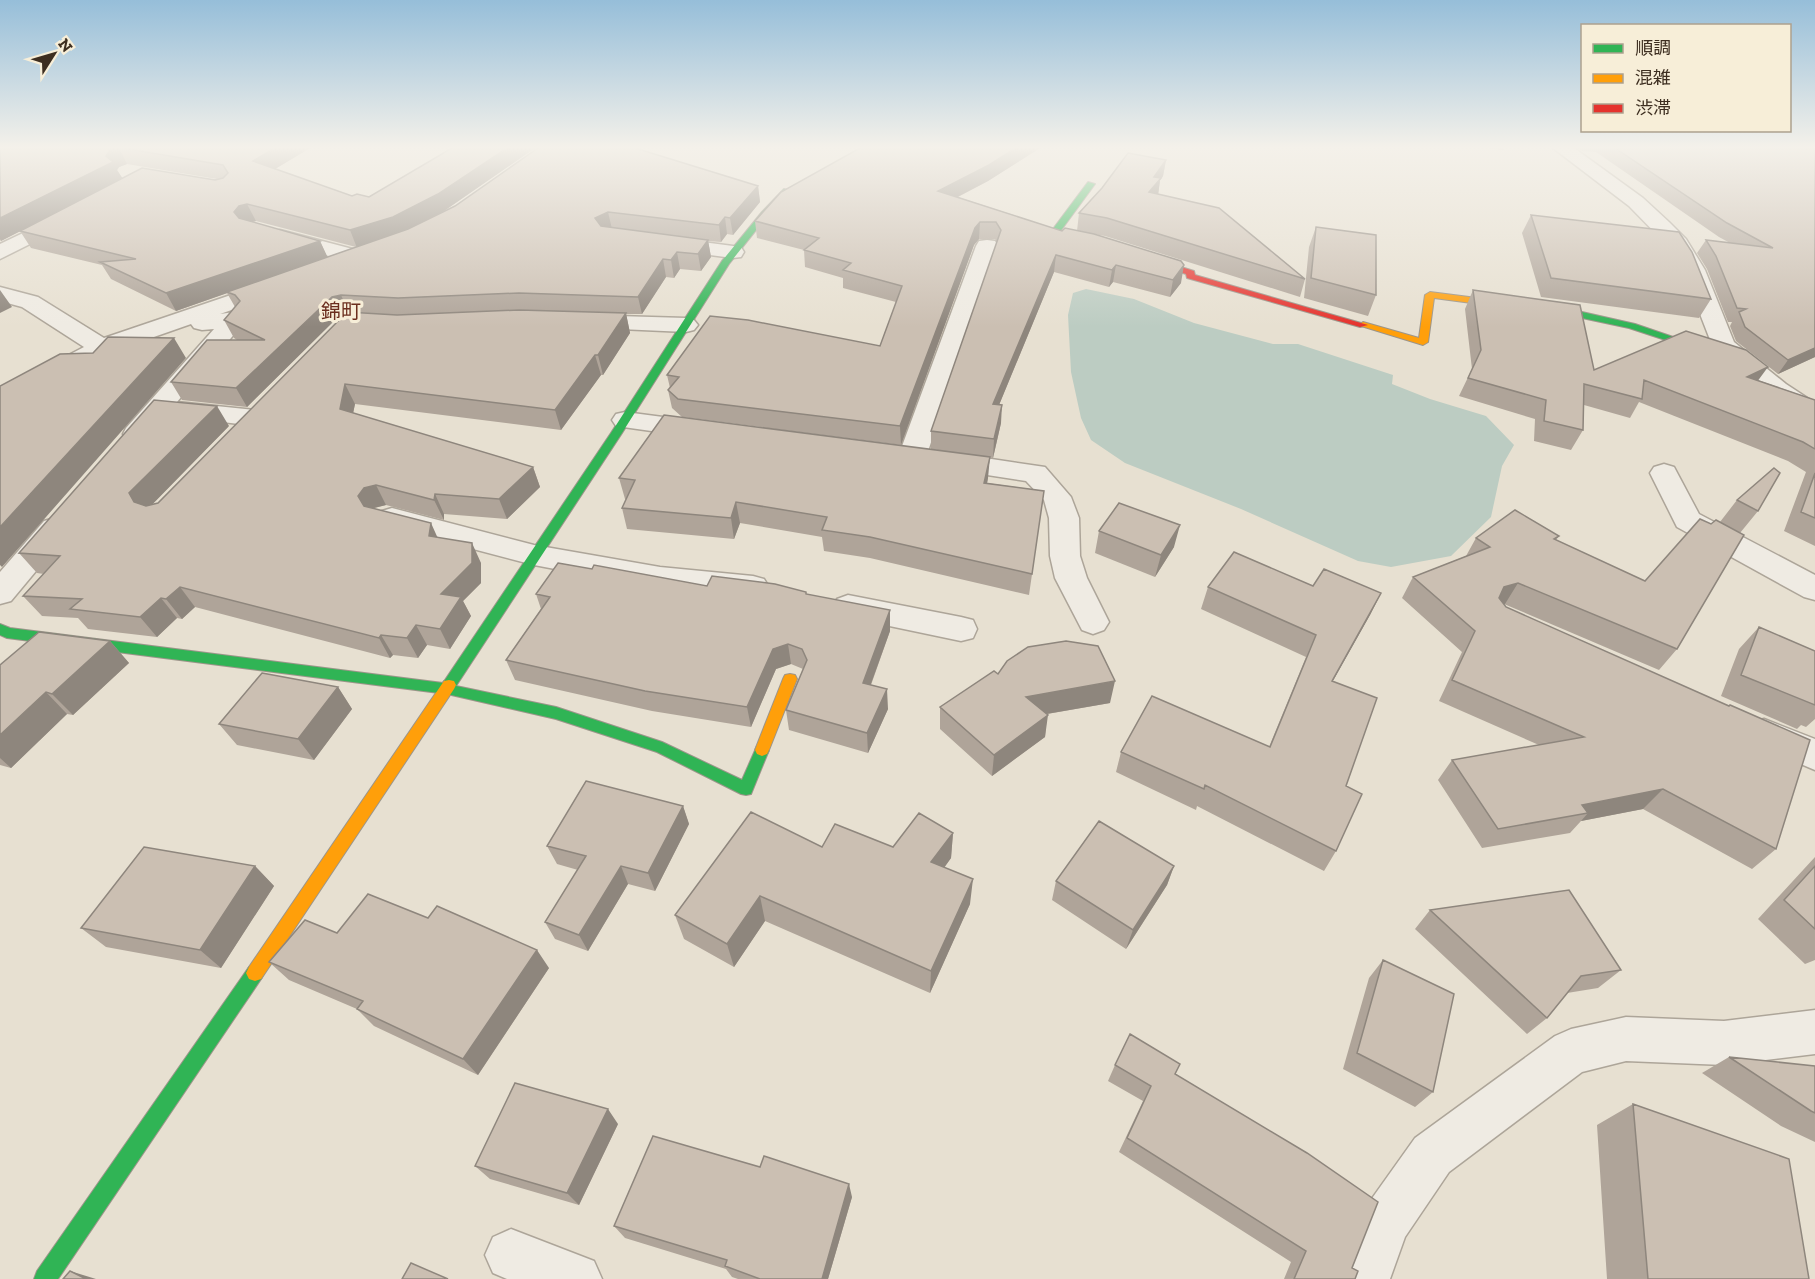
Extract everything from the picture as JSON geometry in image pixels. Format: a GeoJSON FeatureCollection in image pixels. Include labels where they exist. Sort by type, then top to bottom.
{"type":"FeatureCollection","features":[{"type":"Feature","properties":{"kind":"street"},"geometry":{"type":"LineString","coordinates":[[0,253],[85,208]]}},
{"type":"Feature","properties":{"kind":"street"},"geometry":{"type":"LineString","coordinates":[[45,1279],[447,689],[733,252],[768,208]]}},
{"type":"Feature","properties":{"kind":"street"},"geometry":{"type":"LineString","coordinates":[[1073,208],[1053,235],[1107,247]]}},
{"type":"Feature","properties":{"kind":"street"},"geometry":{"type":"LineString","coordinates":[[1642,208],[1678,244],[1694,270],[1723,345],[1742,362],[1815,415]]}},
{"type":"Feature","properties":{"kind":"street"},"geometry":{"type":"LineString","coordinates":[[265,232],[369,254],[327,269]]}},
{"type":"Feature","properties":{"kind":"street"},"geometry":{"type":"LineString","coordinates":[[645,241],[733,252]]}},
{"type":"Feature","properties":{"kind":"street"},"geometry":{"type":"LineString","coordinates":[[987,246],[901,455],[1035,474],[1057,497],[1064,518],[1065,556],[1071,578],[1094,622]]}},
{"type":"Feature","properties":{"kind":"street"},"geometry":{"type":"LineString","coordinates":[[1128,253],[1191,273],[1190,276],[1423,342],[1430,295],[1582,315],[1632,326],[1742,362]]}},
{"type":"Feature","properties":{"kind":"street"},"geometry":{"type":"LineString","coordinates":[[0,401],[102,347],[294,280]]}},
{"type":"Feature","properties":{"kind":"street"},"geometry":{"type":"LineString","coordinates":[[0,294],[30,302],[102,347]]}},
{"type":"Feature","properties":{"kind":"street"},"geometry":{"type":"LineString","coordinates":[[121,452],[235,319],[157,328]]}},
{"type":"Feature","properties":{"kind":"street"},"geometry":{"type":"LineString","coordinates":[[560,321],[686,324]]}},
{"type":"Feature","properties":{"kind":"street"},"geometry":{"type":"LineString","coordinates":[[159,408],[263,410],[232,442]]}},
{"type":"Feature","properties":{"kind":"street"},"geometry":{"type":"LineString","coordinates":[[625,420],[728,433]]}},
{"type":"Feature","properties":{"kind":"street"},"geometry":{"type":"LineString","coordinates":[[1664,473],[1686,520],[1815,589]]}},
{"type":"Feature","properties":{"kind":"street"},"geometry":{"type":"LineString","coordinates":[[0,593],[68,514]]}},
{"type":"Feature","properties":{"kind":"street"},"geometry":{"type":"LineString","coordinates":[[385,517],[534,555],[660,578],[765,588],[786,593]]}},
{"type":"Feature","properties":{"kind":"street"},"geometry":{"type":"LineString","coordinates":[[818,600],[961,629]]}},
{"type":"Feature","properties":{"kind":"street"},"geometry":{"type":"LineString","coordinates":[[2,634],[447,689],[556,713],[662,748],[746,789],[790,679]]}},
{"type":"Feature","properties":{"kind":"street"},"geometry":{"type":"LineString","coordinates":[[1740,722],[1815,755]]}},
{"type":"Feature","properties":{"kind":"street"},"geometry":{"type":"LineString","coordinates":[[1364,1279],[1386,1222],[1432,1155],[1571,1053],[1626,1039],[1724,1042],[1815,1032]]}},
{"type":"Feature","properties":{"kind":"street"},"geometry":{"type":"LineString","coordinates":[[511,1255],[576,1279]]}},
{"type":"Feature","properties":{"kind":"shaded area"},"geometry":{"type":"Polygon","coordinates":[[[1086,289],[1134,299],[1194,323],[1273,344],[1298,344],[1393,375],[1392,384],[1430,399],[1486,416],[1514,445],[1502,466],[1491,517],[1451,556],[1391,567],[1358,561],[1241,509],[1125,463],[1091,440],[1081,418],[1071,372],[1068,315],[1073,293],[1086,289]]]}},
{"type":"Feature","properties":{"kind":"building"},"geometry":{"type":"Polygon","coordinates":[[[0,208],[21,208],[0,218],[0,208]]]}},
{"type":"Feature","properties":{"kind":"building"},"geometry":{"type":"Polygon","coordinates":[[[65,208],[238,208],[234,212],[239,218],[320,241],[166,293],[100,262],[136,259],[20,231],[65,208]]]}},
{"type":"Feature","properties":{"kind":"building"},"geometry":{"type":"Polygon","coordinates":[[[262,208],[411,208],[393,217],[350,230],[262,208]]]}},
{"type":"Feature","properties":{"kind":"building"},"geometry":{"type":"Polygon","coordinates":[[[452,208],[739,208],[730,218],[725,217],[719,225],[608,212],[595,218],[601,226],[708,240],[698,254],[677,252],[671,260],[663,259],[638,297],[519,293],[398,298],[341,295],[332,297],[236,388],[171,382],[207,340],[265,340],[224,320],[240,301],[235,295],[227,292],[408,229],[452,208]]]}},
{"type":"Feature","properties":{"kind":"building"},"geometry":{"type":"Polygon","coordinates":[[[767,208],[990,208],[1062,231],[1065,228],[1094,234],[1181,261],[1184,265],[1173,280],[1116,265],[1112,270],[1056,255],[993,404],[1002,405],[994,439],[931,431],[1001,230],[996,222],[980,222],[975,228],[900,426],[678,399],[668,390],[679,377],[667,375],[710,316],[748,320],[880,346],[902,286],[843,270],[851,263],[804,250],[819,238],[755,221],[767,208]]]}},
{"type":"Feature","properties":{"kind":"building"},"geometry":{"type":"Polygon","coordinates":[[[1084,208],[1219,208],[1305,279],[1107,218],[1079,213],[1084,208]]]}},
{"type":"Feature","properties":{"kind":"building"},"geometry":{"type":"Polygon","coordinates":[[[1704,208],[1815,208],[1815,348],[1788,360],[1745,327],[1739,312],[1746,309],[1737,308],[1716,256],[1706,240],[1773,248],[1704,208]]]}},
{"type":"Feature","properties":{"kind":"building"},"geometry":{"type":"Polygon","coordinates":[[[1531,215],[1679,232],[1692,252],[1711,299],[1551,278],[1531,215]]]}},
{"type":"Feature","properties":{"kind":"building"},"geometry":{"type":"Polygon","coordinates":[[[1316,227],[1376,235],[1376,295],[1311,278],[1316,227]]]}},
{"type":"Feature","properties":{"kind":"building"},"geometry":{"type":"Polygon","coordinates":[[[1473,290],[1580,305],[1594,370],[1686,331],[1746,350],[1768,367],[1747,377],[1815,400],[1815,449],[1803,442],[1644,380],[1642,399],[1584,384],[1583,430],[1544,421],[1546,400],[1468,378],[1481,350],[1473,290]]]}},
{"type":"Feature","properties":{"kind":"building"},"geometry":{"type":"Polygon","coordinates":[[[519,310],[626,313],[598,355],[595,355],[555,410],[345,384],[340,409],[533,467],[499,499],[435,494],[434,500],[376,485],[364,488],[358,496],[364,506],[431,523],[429,536],[472,543],[472,563],[441,594],[461,597],[440,629],[416,625],[407,638],[381,635],[379,638],[180,587],[166,599],[161,598],[140,617],[70,609],[82,599],[23,596],[60,556],[19,553],[154,400],[217,406],[129,493],[134,502],[146,506],[158,503],[347,312],[397,315],[519,310]]]}},
{"type":"Feature","properties":{"kind":"building"},"geometry":{"type":"Polygon","coordinates":[[[108,337],[174,338],[0,527],[0,386],[60,354],[93,353],[108,337]]]}},
{"type":"Feature","properties":{"kind":"building"},"geometry":{"type":"Polygon","coordinates":[[[664,415],[990,457],[984,483],[1044,491],[1032,574],[870,537],[822,530],[827,517],[736,502],[731,518],[622,508],[635,480],[619,478],[664,415]]]}},
{"type":"Feature","properties":{"kind":"building"},"geometry":{"type":"Polygon","coordinates":[[[1774,468],[1780,473],[1758,511],[1737,500],[1774,468]]]}},
{"type":"Feature","properties":{"kind":"building"},"geometry":{"type":"Polygon","coordinates":[[[1815,473],[1815,518],[1801,512],[1815,473]]]}},
{"type":"Feature","properties":{"kind":"building"},"geometry":{"type":"Polygon","coordinates":[[[1119,503],[1180,525],[1161,555],[1099,531],[1119,503]]]}},
{"type":"Feature","properties":{"kind":"building"},"geometry":{"type":"Polygon","coordinates":[[[1515,510],[1559,536],[1554,539],[1645,581],[1700,519],[1711,524],[1716,520],[1744,535],[1677,649],[1518,583],[1504,587],[1499,598],[1506,607],[1810,740],[1776,849],[1663,789],[1582,805],[1588,813],[1498,829],[1452,760],[1584,737],[1452,680],[1475,631],[1413,577],[1490,547],[1476,538],[1515,510]]]}},
{"type":"Feature","properties":{"kind":"building"},"geometry":{"type":"Polygon","coordinates":[[[1234,552],[1313,586],[1324,569],[1381,593],[1332,681],[1377,698],[1346,786],[1362,794],[1336,851],[1205,785],[1204,789],[1121,752],[1152,696],[1270,747],[1316,635],[1208,587],[1234,552]]]}},
{"type":"Feature","properties":{"kind":"building"},"geometry":{"type":"Polygon","coordinates":[[[558,563],[592,569],[594,565],[707,586],[712,576],[775,584],[806,592],[806,594],[890,610],[863,683],[887,689],[867,733],[786,710],[807,660],[802,649],[788,644],[773,649],[747,707],[645,691],[506,660],[550,597],[536,594],[558,563]]]}},
{"type":"Feature","properties":{"kind":"building"},"geometry":{"type":"Polygon","coordinates":[[[1759,627],[1815,651],[1815,705],[1741,675],[1759,627]]]}},
{"type":"Feature","properties":{"kind":"building"},"geometry":{"type":"Polygon","coordinates":[[[39,632],[110,641],[52,694],[46,692],[0,735],[0,665],[39,632]]]}},
{"type":"Feature","properties":{"kind":"building"},"geometry":{"type":"Polygon","coordinates":[[[1066,641],[1098,646],[1115,681],[1026,697],[1048,715],[994,755],[940,707],[994,671],[998,674],[1007,661],[1028,647],[1066,641]]]}},
{"type":"Feature","properties":{"kind":"building"},"geometry":{"type":"Polygon","coordinates":[[[262,673],[338,687],[298,739],[219,724],[262,673]]]}},
{"type":"Feature","properties":{"kind":"building"},"geometry":{"type":"Polygon","coordinates":[[[586,781],[683,806],[648,873],[621,866],[579,935],[545,922],[586,856],[547,846],[586,781]]]}},
{"type":"Feature","properties":{"kind":"building"},"geometry":{"type":"Polygon","coordinates":[[[751,812],[822,847],[835,824],[893,847],[919,813],[953,833],[931,862],[973,879],[931,971],[760,896],[727,944],[675,915],[751,812]]]}},
{"type":"Feature","properties":{"kind":"building"},"geometry":{"type":"Polygon","coordinates":[[[1099,821],[1174,866],[1133,930],[1056,881],[1099,821]]]}},
{"type":"Feature","properties":{"kind":"building"},"geometry":{"type":"Polygon","coordinates":[[[144,847],[255,866],[200,950],[81,928],[144,847]]]}},
{"type":"Feature","properties":{"kind":"building"},"geometry":{"type":"Polygon","coordinates":[[[1815,866],[1815,929],[1784,900],[1815,866]]]}},
{"type":"Feature","properties":{"kind":"building"},"geometry":{"type":"Polygon","coordinates":[[[1569,890],[1621,970],[1581,976],[1547,1018],[1430,910],[1569,890]]]}},
{"type":"Feature","properties":{"kind":"building"},"geometry":{"type":"Polygon","coordinates":[[[368,894],[428,918],[437,906],[537,950],[463,1059],[357,1009],[363,1001],[269,962],[305,920],[337,933],[368,894]]]}},
{"type":"Feature","properties":{"kind":"building"},"geometry":{"type":"Polygon","coordinates":[[[1383,960],[1454,994],[1433,1092],[1357,1053],[1383,960]]]}},
{"type":"Feature","properties":{"kind":"building"},"geometry":{"type":"Polygon","coordinates":[[[1130,1034],[1180,1064],[1175,1074],[1307,1153],[1378,1202],[1352,1268],[1358,1271],[1355,1279],[1294,1279],[1306,1251],[1127,1138],[1151,1086],[1115,1065],[1130,1034]]]}},
{"type":"Feature","properties":{"kind":"building"},"geometry":{"type":"Polygon","coordinates":[[[1729,1057],[1815,1066],[1815,1113],[1811,1111],[1729,1057]]]}},
{"type":"Feature","properties":{"kind":"building"},"geometry":{"type":"Polygon","coordinates":[[[515,1083],[608,1109],[567,1193],[475,1166],[515,1083]]]}},
{"type":"Feature","properties":{"kind":"building"},"geometry":{"type":"Polygon","coordinates":[[[1633,1104],[1789,1159],[1809,1279],[1648,1279],[1633,1104]]]}},
{"type":"Feature","properties":{"kind":"building"},"geometry":{"type":"Polygon","coordinates":[[[653,1136],[760,1167],[764,1156],[849,1184],[822,1279],[760,1279],[725,1266],[727,1260],[614,1226],[653,1136]]]}},
{"type":"Feature","properties":{"kind":"building"},"geometry":{"type":"Polygon","coordinates":[[[411,1263],[448,1279],[402,1279],[411,1263]]]}},
{"type":"Feature","properties":{"kind":"building"},"geometry":{"type":"Polygon","coordinates":[[[70,1271],[86,1279],[63,1279],[70,1271]]]}},
{"type":"Feature","properties":{"kind":"traffic: fast"},"geometry":{"type":"LineString","coordinates":[[449,685],[640,397],[707,289],[744,237],[770,208]]}},
{"type":"Feature","properties":{"kind":"traffic: fast"},"geometry":{"type":"LineString","coordinates":[[1073,208],[1053,235],[1091,242]]}},
{"type":"Feature","properties":{"kind":"traffic: fast"},"geometry":{"type":"LineString","coordinates":[[1532,308],[1582,315],[1632,326],[1712,352]]}},
{"type":"Feature","properties":{"kind":"traffic: fast"},"geometry":{"type":"LineString","coordinates":[[0,629],[7,633],[447,689],[556,713],[662,748],[746,789],[762,750]]}},
{"type":"Feature","properties":{"kind":"traffic: fast"},"geometry":{"type":"LineString","coordinates":[[45,1279],[255,973]]}},
{"type":"Feature","properties":{"kind":"traffic: slow"},"geometry":{"type":"LineString","coordinates":[[1363,325],[1423,342],[1430,295],[1532,308]]}},
{"type":"Feature","properties":{"kind":"traffic: slow"},"geometry":{"type":"LineString","coordinates":[[762,750],[790,679]]}},
{"type":"Feature","properties":{"kind":"traffic: slow"},"geometry":{"type":"LineString","coordinates":[[255,973],[449,685]]}},
{"type":"Feature","properties":{"kind":"traffic: jam"},"geometry":{"type":"LineString","coordinates":[[1140,257],[1191,273],[1190,276],[1363,325]]}},
{"type":"Feature","properties":{"kind":"district","name":"錦町"},"geometry":{"type":"Point","coordinates":[341,311]}}]}
